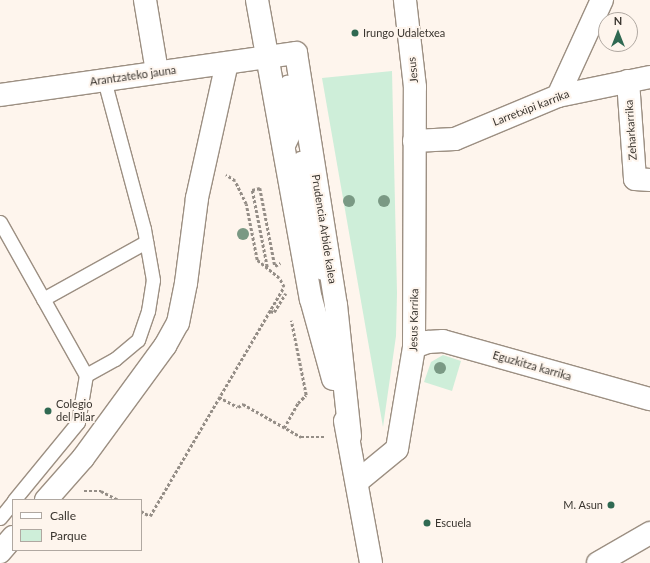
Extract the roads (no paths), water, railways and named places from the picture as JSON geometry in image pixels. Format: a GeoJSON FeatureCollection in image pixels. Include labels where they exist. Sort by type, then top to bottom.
{"type":"FeatureCollection","features":[{"type":"Feature","properties":{"kind":"street"},"geometry":{"type":"LineString","coordinates":[[145,0],[157,72]]}},
{"type":"Feature","properties":{"kind":"street","name":"Prudencia Arbide kalea"},"geometry":{"type":"LineString","coordinates":[[256,0],[266,57],[292,157],[311,299],[350,436]]}},
{"type":"Feature","properties":{"kind":"street","name":"Jesus"},"geometry":{"type":"LineString","coordinates":[[405,0],[415,87],[414,140]]}},
{"type":"Feature","properties":{"kind":"street"},"geometry":{"type":"LineString","coordinates":[[558,96],[602,0]]}},
{"type":"Feature","properties":{"kind":"street","name":"Prudencia Arbide kalea"},"geometry":{"type":"LineString","coordinates":[[266,57],[296,53],[336,305],[350,436],[371,563]]}},
{"type":"Feature","properties":{"kind":"street","name":"Arantzateko jauna"},"geometry":{"type":"LineString","coordinates":[[0,95],[266,57]]}},
{"type":"Feature","properties":{"kind":"street"},"geometry":{"type":"LineString","coordinates":[[47,499],[83,458],[165,346],[178,323],[186,283],[197,198],[227,63]]}},
{"type":"Feature","properties":{"kind":"street","name":"Larretxipi karrika"},"geometry":{"type":"LineString","coordinates":[[414,140],[455,139],[558,96],[650,77]]}},
{"type":"Feature","properties":{"kind":"street","name":"Zeharkarrika"},"geometry":{"type":"LineString","coordinates":[[628,81],[642,180]]}},
{"type":"Feature","properties":{"kind":"street","name":"Jesus Karrika"},"geometry":{"type":"LineString","coordinates":[[358,480],[397,449],[414,347],[414,140]]}},
{"type":"Feature","properties":{"kind":"street","name":"Eguzkitza karrika"},"geometry":{"type":"LineString","coordinates":[[414,347],[428,342],[443,341],[650,399]]}},
{"type":"Feature","properties":{"kind":"street"},"geometry":{"type":"LineString","coordinates":[[598,563],[650,533]]}},
{"type":"Feature","properties":{"kind":"street"},"geometry":{"type":"LineString","coordinates":[[0,552],[12,538]]}},
{"type":"Feature","properties":{"kind":"lane"},"geometry":{"type":"LineString","coordinates":[[86,375],[115,359],[138,340],[148,311],[153,280],[146,242],[104,80]]}},
{"type":"Feature","properties":{"kind":"lane"},"geometry":{"type":"LineString","coordinates":[[287,82],[295,131],[292,157],[320,270],[336,305]]}},
{"type":"Feature","properties":{"kind":"lane"},"geometry":{"type":"LineString","coordinates":[[0,222],[86,375],[78,422],[16,499]]}},
{"type":"Feature","properties":{"kind":"lane"},"geometry":{"type":"LineString","coordinates":[[43,299],[146,242]]}},
{"type":"Feature","properties":{"kind":"lane"},"geometry":{"type":"LineString","coordinates":[[0,518],[12,503]]}},
{"type":"Feature","properties":{"kind":"place","name":"Irungo Udaletxea"},"geometry":{"type":"Point","coordinates":[355,33]}},
{"type":"Feature","properties":{"kind":"place","name":"Colegio del Pilar"},"geometry":{"type":"Point","coordinates":[48,411]}},
{"type":"Feature","properties":{"kind":"place","name":"M. Asun"},"geometry":{"type":"Point","coordinates":[611,505]}},
{"type":"Feature","properties":{"kind":"place","name":"Escuela"},"geometry":{"type":"Point","coordinates":[427,523]}}]}
